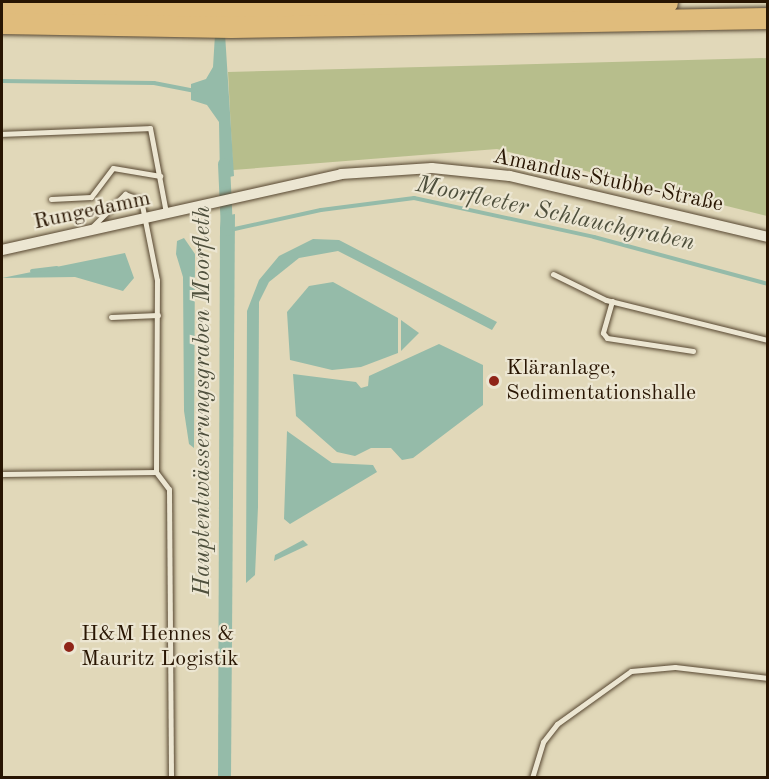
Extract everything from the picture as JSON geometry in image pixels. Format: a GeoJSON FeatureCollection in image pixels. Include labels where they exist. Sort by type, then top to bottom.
{"type":"FeatureCollection","features":[{"type":"Feature","properties":{"kind":"highway"},"geometry":{"type":"LineString","coordinates":[[231,18],[667,2]]}},
{"type":"Feature","properties":{"kind":"highway"},"geometry":{"type":"LineString","coordinates":[[2,5],[209,18]]}},
{"type":"Feature","properties":{"kind":"highway"},"geometry":{"type":"LineString","coordinates":[[2,23],[209,18],[768,18]]}},
{"type":"Feature","properties":{"kind":"street","name":"Amandus-Stubbe-Straße"},"geometry":{"type":"LineString","coordinates":[[191,209],[340,174],[432,168],[510,176],[768,237]]}},
{"type":"Feature","properties":{"kind":"street","name":"Rungedamm"},"geometry":{"type":"LineString","coordinates":[[2,250],[191,209]]}},
{"type":"Feature","properties":{"kind":"lane"},"geometry":{"type":"LineString","coordinates":[[2,134],[150,128],[166,214]]}},
{"type":"Feature","properties":{"kind":"lane"},"geometry":{"type":"LineString","coordinates":[[51,199],[91,197],[113,168],[160,176]]}},
{"type":"Feature","properties":{"kind":"lane"},"geometry":{"type":"LineString","coordinates":[[90,231],[128,193],[141,200],[158,315],[156,472],[169,489],[171,777]]}},
{"type":"Feature","properties":{"kind":"lane"},"geometry":{"type":"LineString","coordinates":[[553,274],[612,301],[768,340]]}},
{"type":"Feature","properties":{"kind":"lane"},"geometry":{"type":"LineString","coordinates":[[612,301],[603,333],[607,338],[693,351]]}},
{"type":"Feature","properties":{"kind":"lane"},"geometry":{"type":"LineString","coordinates":[[111,317],[158,315]]}},
{"type":"Feature","properties":{"kind":"lane"},"geometry":{"type":"LineString","coordinates":[[2,474],[156,472]]}},
{"type":"Feature","properties":{"kind":"lane"},"geometry":{"type":"LineString","coordinates":[[532,777],[543,742],[557,724],[631,672],[675,667],[768,678]]}},
{"type":"Feature","properties":{"kind":"shaded area"},"geometry":{"type":"Polygon","coordinates":[[[217,2],[223,2],[234,176],[220,179],[219,122],[207,105],[191,100],[191,84],[206,79],[213,67],[217,2]]]}},
{"type":"Feature","properties":{"kind":"shaded area"},"geometry":{"type":"Polygon","coordinates":[[[767,58],[767,216],[497,149],[233,170],[228,72],[767,58]]]}},
{"type":"Feature","properties":{"kind":"shaded area"},"geometry":{"type":"Polygon","coordinates":[[[235,214],[231,777],[218,778],[220,227],[221,217],[235,214]]]}},
{"type":"Feature","properties":{"kind":"shaded area"},"geometry":{"type":"Polygon","coordinates":[[[184,238],[195,254],[194,448],[189,444],[184,411],[183,277],[176,254],[177,241],[184,238]]]}},
{"type":"Feature","properties":{"kind":"shaded area"},"geometry":{"type":"Polygon","coordinates":[[[313,239],[339,240],[497,322],[492,330],[338,251],[299,258],[269,282],[259,302],[258,507],[255,575],[246,583],[247,311],[259,280],[279,256],[313,239]]]}},
{"type":"Feature","properties":{"kind":"shaded area"},"geometry":{"type":"Polygon","coordinates":[[[125,253],[134,278],[123,291],[75,277],[2,278],[125,253]]]}},
{"type":"Feature","properties":{"kind":"shaded area"},"geometry":{"type":"Polygon","coordinates":[[[333,282],[398,318],[398,353],[361,367],[332,370],[290,360],[287,312],[309,286],[333,282]]]}},
{"type":"Feature","properties":{"kind":"shaded area"},"geometry":{"type":"Polygon","coordinates":[[[401,320],[419,333],[401,351],[401,320]]]}},
{"type":"Feature","properties":{"kind":"shaded area"},"geometry":{"type":"Polygon","coordinates":[[[439,344],[483,365],[483,405],[413,458],[402,460],[391,448],[371,448],[355,456],[337,452],[296,416],[293,374],[356,382],[361,388],[368,386],[369,376],[439,344]]]}},
{"type":"Feature","properties":{"kind":"shaded area"},"geometry":{"type":"Polygon","coordinates":[[[287,431],[332,463],[373,465],[377,472],[290,524],[284,519],[287,431]]]}},
{"type":"Feature","properties":{"kind":"shaded area"},"geometry":{"type":"Polygon","coordinates":[[[303,540],[308,545],[274,561],[275,555],[303,540]]]}},
{"type":"Feature","properties":{"kind":"waterway"},"geometry":{"type":"LineString","coordinates":[[2,81],[154,83],[195,91]]}},
{"type":"Feature","properties":{"kind":"waterway","name":"Hauptentwässerungsgraben Moorfleth"},"geometry":{"type":"LineString","coordinates":[[224,164],[227,230]]}},
{"type":"Feature","properties":{"kind":"waterway","name":"Moorfleeter Schlauchgraben"},"geometry":{"type":"LineString","coordinates":[[230,230],[321,210],[414,198],[594,237],[768,284]]}},
{"type":"Feature","properties":{"kind":"waterway"},"geometry":{"type":"LineString","coordinates":[[32,271],[57,268]]}},
{"type":"Feature","properties":{"kind":"place","name":"Kläranlage, Sedimentationshalle"},"geometry":{"type":"Point","coordinates":[494,381]}},
{"type":"Feature","properties":{"kind":"place","name":"H&M Hennes & Mauritz Logistik"},"geometry":{"type":"Point","coordinates":[69,647]}}]}
